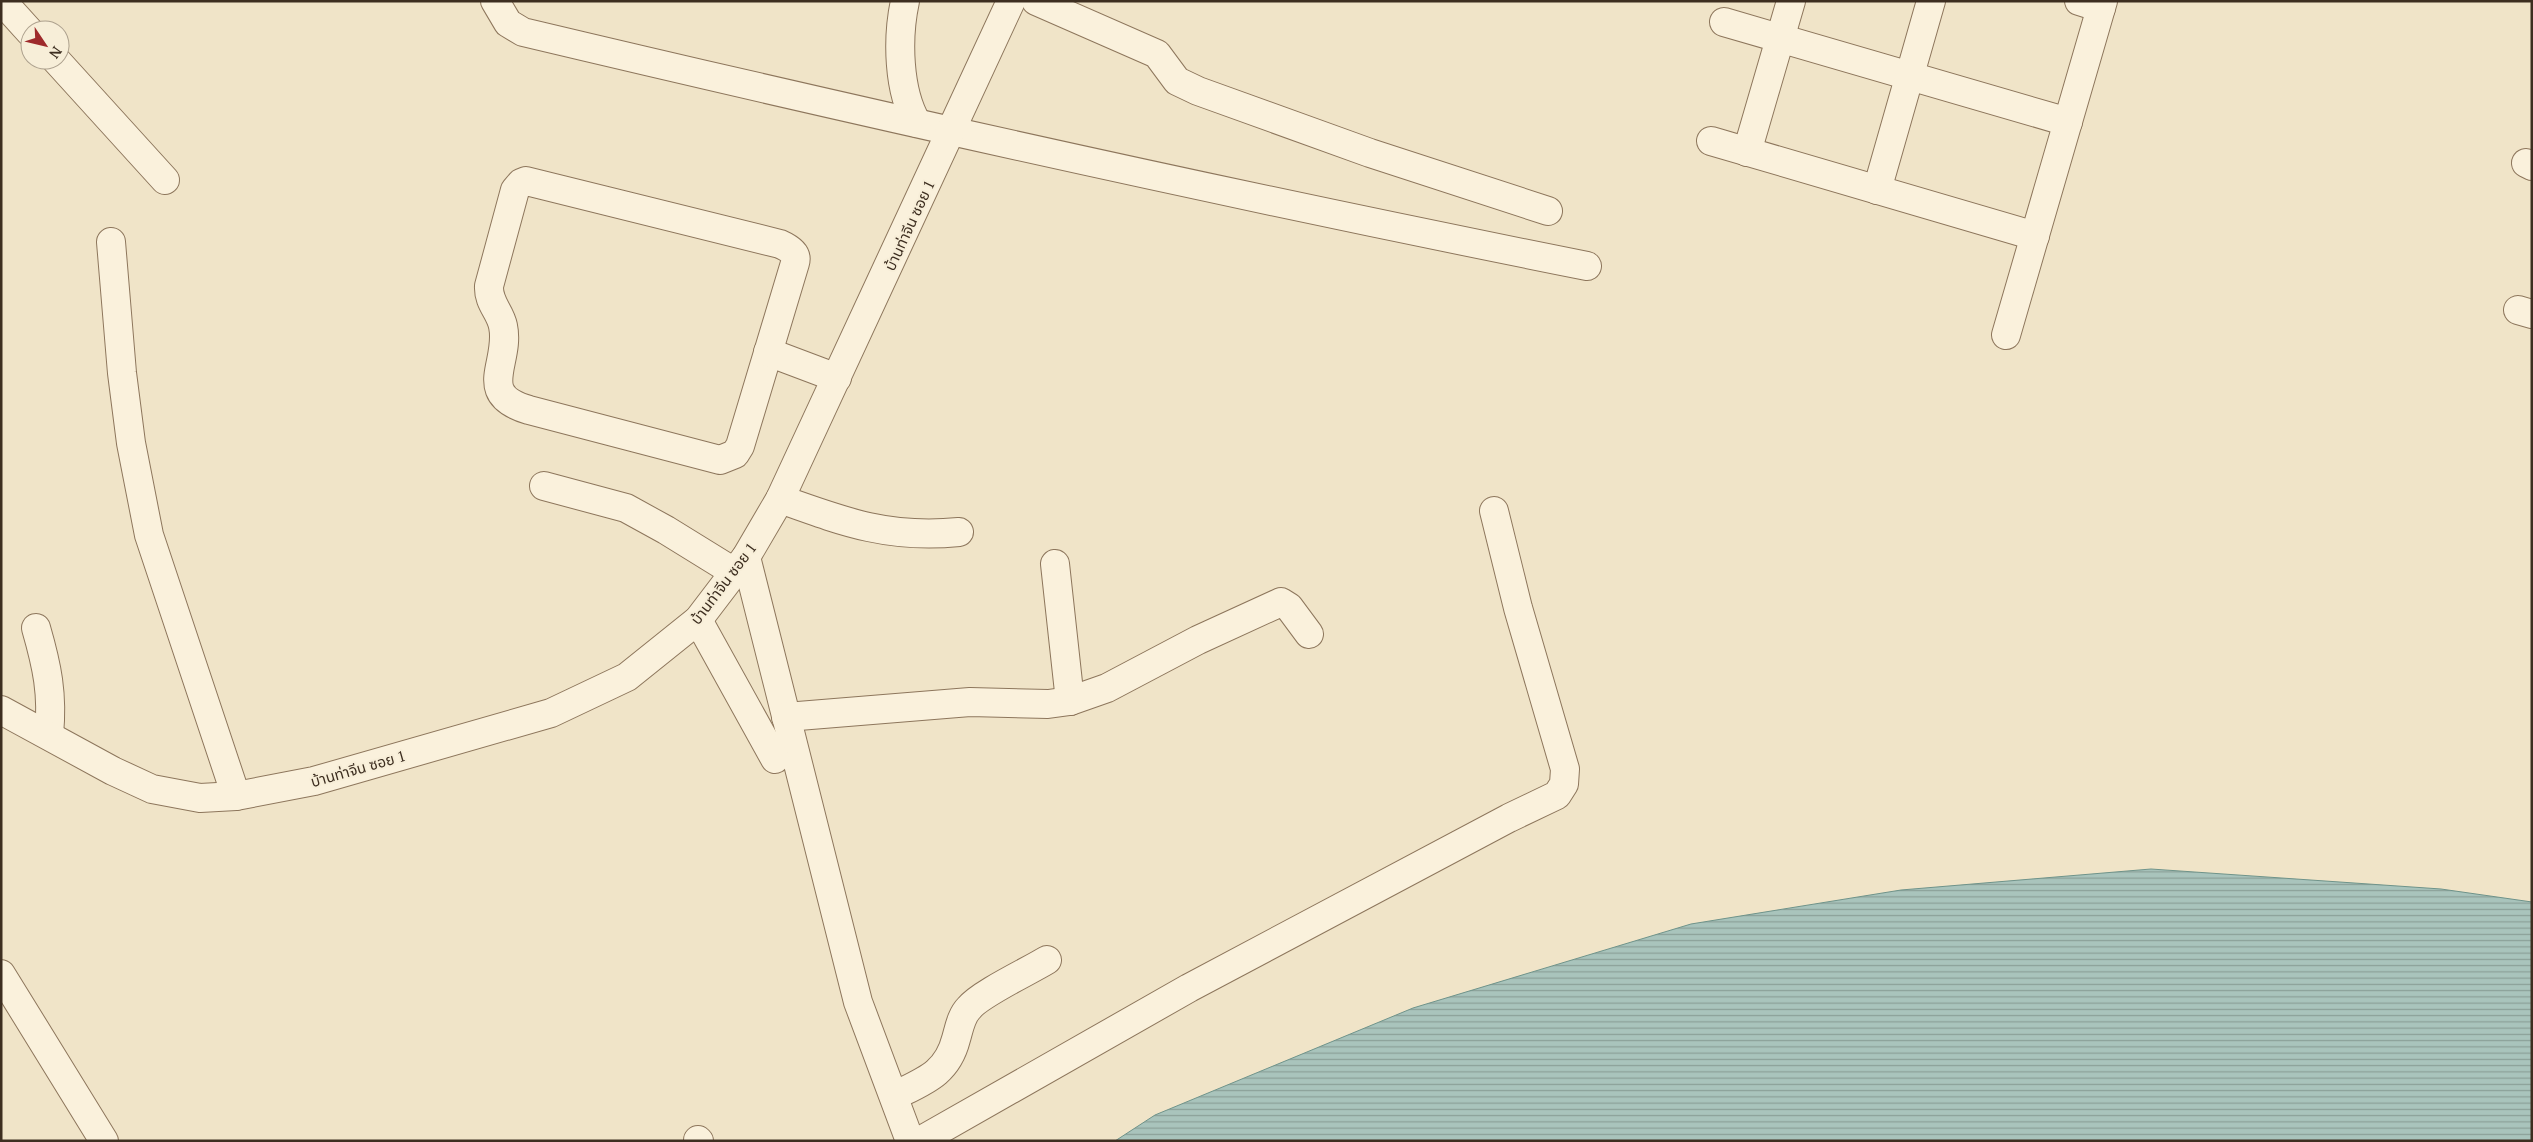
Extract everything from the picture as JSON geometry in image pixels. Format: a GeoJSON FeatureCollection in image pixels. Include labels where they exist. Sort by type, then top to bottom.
{"type":"FeatureCollection","features":[{"type":"Feature","properties":{"kind":"street"},"geometry":{"type":"LineString","coordinates":[[2,1],[20,21]]}},
{"type":"Feature","properties":{"kind":"street"},"geometry":{"type":"LineString","coordinates":[[495,1],[508,23],[523,32],[952,132],[1389,226],[1587,266]]}},
{"type":"Feature","properties":{"kind":"street"},"geometry":{"type":"LineString","coordinates":[[905,1],[900,40],[902,68],[910,112],[917,123]]}},
{"type":"Feature","properties":{"kind":"street","name":"บ้านท่าจีน ซอย 1"},"geometry":{"type":"LineString","coordinates":[[1,710],[113,771],[152,789],[200,798],[236,796],[314,781],[551,712],[627,677],[698,620],[740,564],[780,499],[952,132],[1011,1]]}},
{"type":"Feature","properties":{"kind":"street"},"geometry":{"type":"LineString","coordinates":[[1036,1],[1158,54],[1177,81],[1198,91],[1370,153],[1548,211]]}},
{"type":"Feature","properties":{"kind":"street"},"geometry":{"type":"LineString","coordinates":[[1747,152],[1791,1]]}},
{"type":"Feature","properties":{"kind":"street"},"geometry":{"type":"LineString","coordinates":[[1877,190],[1930,1]]}},
{"type":"Feature","properties":{"kind":"street"},"geometry":{"type":"LineString","coordinates":[[2006,336],[2068,122],[2094,3]]}},
{"type":"Feature","properties":{"kind":"street"},"geometry":{"type":"LineString","coordinates":[[1724,22],[2068,122]]}},
{"type":"Feature","properties":{"kind":"street"},"geometry":{"type":"LineString","coordinates":[[65,70],[165,180]]}},
{"type":"Feature","properties":{"kind":"street"},"geometry":{"type":"LineString","coordinates":[[1711,142],[2035,236]]}},
{"type":"Feature","properties":{"kind":"street"},"geometry":{"type":"LineString","coordinates":[[526,181],[533,182],[788,248],[796,258],[768,352],[740,446],[735,454],[720,460],[529,410],[504,399],[499,381],[505,336],[503,324],[492,306],[489,293],[516,187],[526,181]]}},
{"type":"Feature","properties":{"kind":"street"},"geometry":{"type":"LineString","coordinates":[[110,242],[130,434],[150,535],[236,796]]}},
{"type":"Feature","properties":{"kind":"street"},"geometry":{"type":"LineString","coordinates":[[768,352],[837,378]]}},
{"type":"Feature","properties":{"kind":"street"},"geometry":{"type":"LineString","coordinates":[[544,486],[626,508],[666,530],[740,564],[786,717],[858,1002],[910,1141]]}},
{"type":"Feature","properties":{"kind":"street"},"geometry":{"type":"LineString","coordinates":[[780,499],[862,528],[916,534],[959,532]]}},
{"type":"Feature","properties":{"kind":"street"},"geometry":{"type":"LineString","coordinates":[[920,1141],[1189,988],[1509,818],[1557,795],[1564,784],[1565,769],[1518,608],[1494,510]]}},
{"type":"Feature","properties":{"kind":"street"},"geometry":{"type":"LineString","coordinates":[[1055,564],[1070,701]]}},
{"type":"Feature","properties":{"kind":"street"},"geometry":{"type":"LineString","coordinates":[[786,717],[970,702],[1048,704],[1070,701],[1107,688],[1198,640],[1273,604],[1281,602],[1289,607],[1308,634]]}},
{"type":"Feature","properties":{"kind":"street"},"geometry":{"type":"LineString","coordinates":[[698,620],[775,760]]}},
{"type":"Feature","properties":{"kind":"street"},"geometry":{"type":"LineString","coordinates":[[36,628],[50,684],[52,704],[49,735]]}},
{"type":"Feature","properties":{"kind":"street"},"geometry":{"type":"LineString","coordinates":[[894,1096],[935,1076],[943,1067],[950,1057],[964,1016],[976,1001],[1047,960]]}},
{"type":"Feature","properties":{"kind":"street"},"geometry":{"type":"LineString","coordinates":[[1,974],[104,1141]]}},
{"type":"Feature","properties":{"kind":"water"},"geometry":{"type":"Polygon","coordinates":[[[2151,869],[2441,889],[2532,902],[2532,1141],[1115,1141],[1155,1115],[1413,1008],[1691,924],[1901,890],[2151,869]]]}}]}
